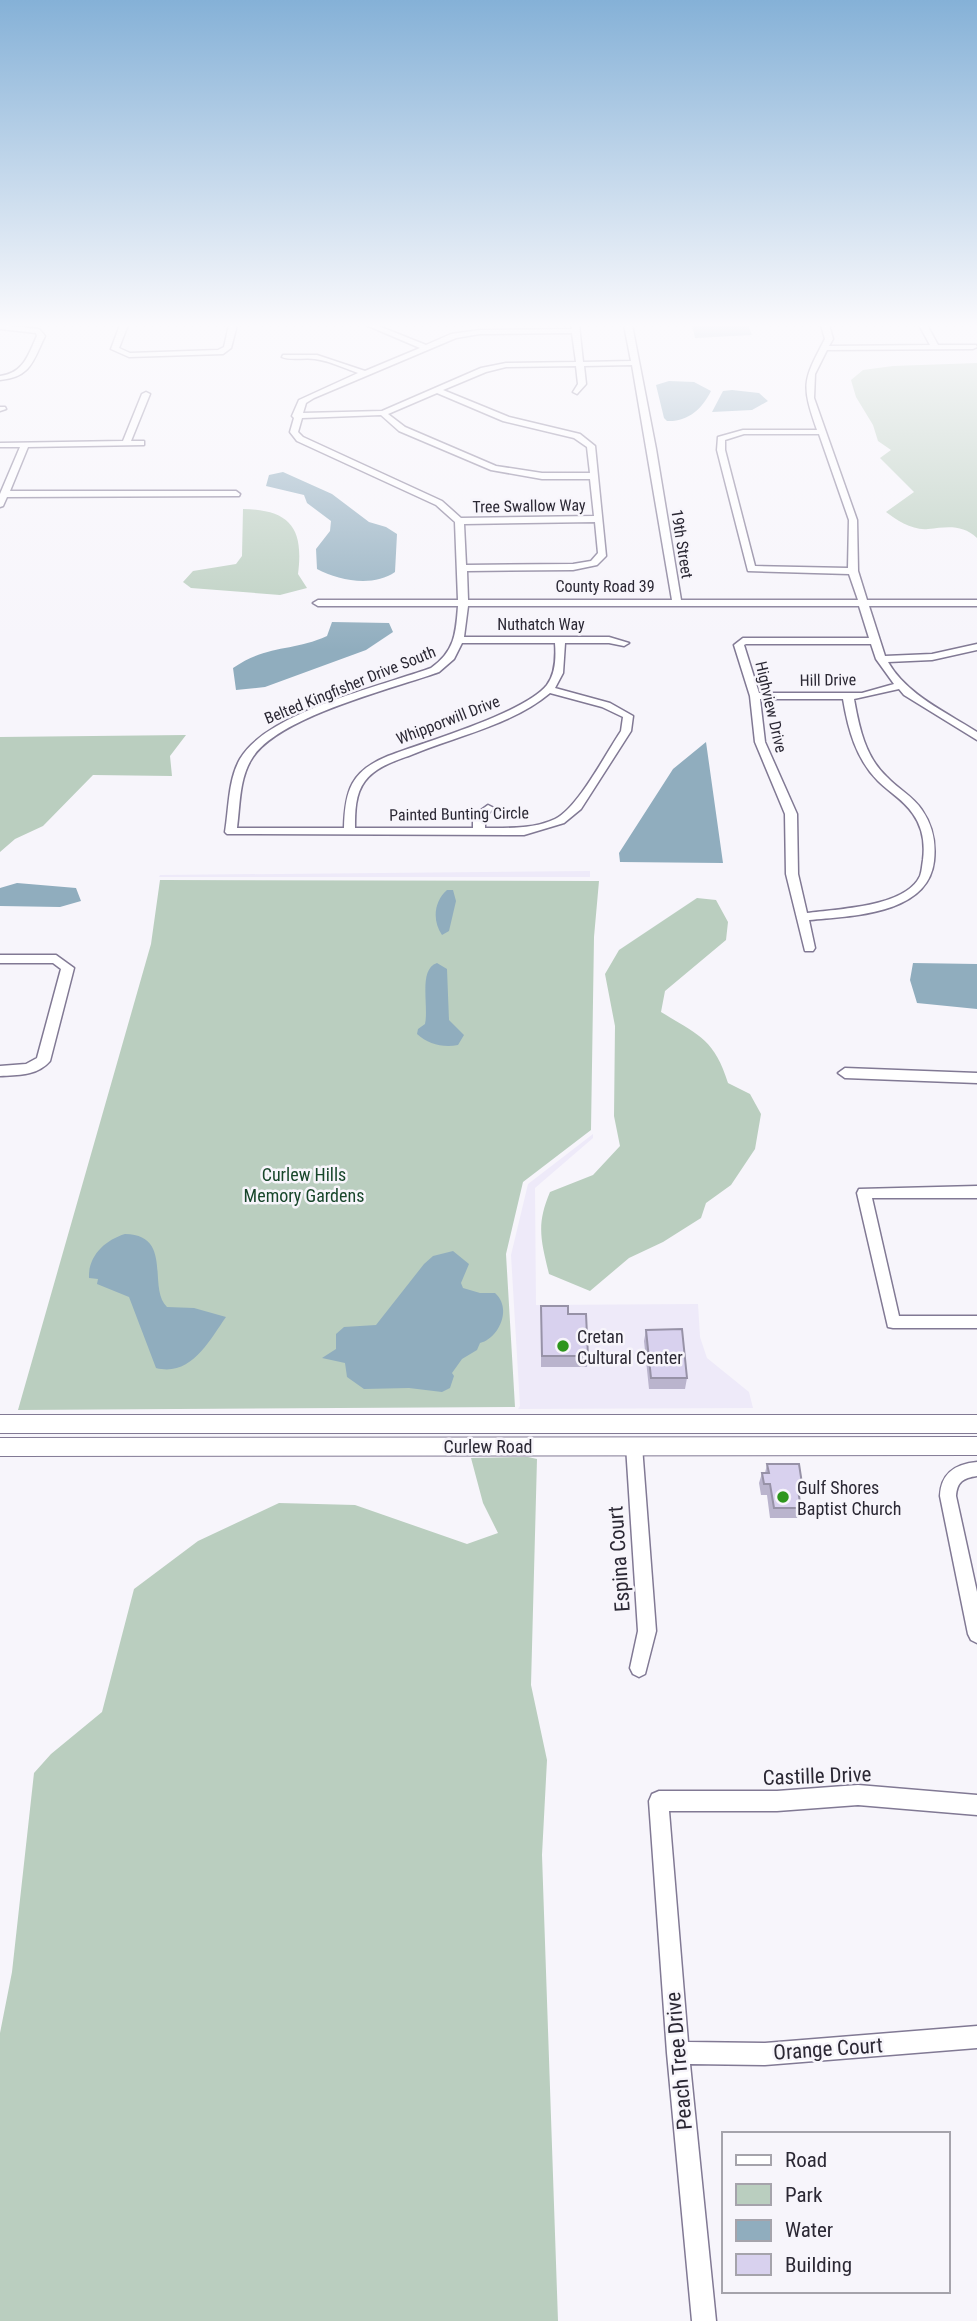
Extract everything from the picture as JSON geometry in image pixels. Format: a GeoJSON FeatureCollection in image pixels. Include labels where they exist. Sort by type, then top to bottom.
{"type":"FeatureCollection","features":[{"type":"Feature","properties":{"kind":"main road"},"geometry":{"type":"LineString","coordinates":[[634,1446],[657,1436],[759,1433],[765,1423]]}},
{"type":"Feature","properties":{"kind":"main road","name":"Curlew Road"},"geometry":{"type":"LineString","coordinates":[[0,1424],[977,1424]]}},
{"type":"Feature","properties":{"kind":"main road","name":"Curlew Road"},"geometry":{"type":"LineString","coordinates":[[0,1447],[977,1446]]}},
{"type":"Feature","properties":{"kind":"street"},"geometry":{"type":"LineString","coordinates":[[126,444],[130,433]]}},
{"type":"Feature","properties":{"kind":"street"},"geometry":{"type":"LineString","coordinates":[[295,433],[300,439],[439,503],[459,521],[462,603],[459,640]]}},
{"type":"Feature","properties":{"kind":"street"},"geometry":{"type":"LineString","coordinates":[[412,433],[494,468],[531,475],[593,476]]}},
{"type":"Feature","properties":{"kind":"street"},"geometry":{"type":"LineString","coordinates":[[460,568],[573,567],[594,563],[603,554],[591,446],[585,440],[560,433]]}},
{"type":"Feature","properties":{"kind":"street","name":"19th Street"},"geometry":{"type":"LineString","coordinates":[[647,433],[677,602]]}},
{"type":"Feature","properties":{"kind":"street"},"geometry":{"type":"LineString","coordinates":[[737,433],[729,435],[720,443],[751,569],[853,571]]}},
{"type":"Feature","properties":{"kind":"street"},"geometry":{"type":"LineString","coordinates":[[821,433],[853,520],[853,571],[881,659],[900,686],[977,737]]}},
{"type":"Feature","properties":{"kind":"street"},"geometry":{"type":"LineString","coordinates":[[0,444],[141,443]]}},
{"type":"Feature","properties":{"kind":"street"},"geometry":{"type":"LineString","coordinates":[[0,504],[25,444]]}},
{"type":"Feature","properties":{"kind":"street"},"geometry":{"type":"LineString","coordinates":[[4,494],[236,494]]}},
{"type":"Feature","properties":{"kind":"street","name":"Tree Swallow Way"},"geometry":{"type":"LineString","coordinates":[[459,521],[599,519]]}},
{"type":"Feature","properties":{"kind":"street","name":"County Road 39"},"geometry":{"type":"LineString","coordinates":[[318,603],[977,603]]}},
{"type":"Feature","properties":{"kind":"street"},"geometry":{"type":"LineString","coordinates":[[550,690],[561,664],[560,639]]}},
{"type":"Feature","properties":{"kind":"street","name":"Nuthatch Way"},"geometry":{"type":"LineString","coordinates":[[459,640],[560,639],[624,643]]}},
{"type":"Feature","properties":{"kind":"street","name":"Belted Kingfisher Drive South"},"geometry":{"type":"LineString","coordinates":[[230,832],[244,761],[262,738],[296,720],[435,670],[447,662],[459,640]]}},
{"type":"Feature","properties":{"kind":"street","name":"Highview Drive"},"geometry":{"type":"LineString","coordinates":[[808,948],[792,874],[791,814],[760,742],[755,696],[739,645],[743,641],[874,641]]}},
{"type":"Feature","properties":{"kind":"street"},"geometry":{"type":"LineString","coordinates":[[881,659],[940,657],[977,647]]}},
{"type":"Feature","properties":{"kind":"street","name":"Hill Drive"},"geometry":{"type":"LineString","coordinates":[[755,696],[848,696],[877,694],[900,686]]}},
{"type":"Feature","properties":{"kind":"street","name":"Whipporwill Drive"},"geometry":{"type":"LineString","coordinates":[[349,831],[355,788],[365,773],[373,767],[515,711],[550,690]]}},
{"type":"Feature","properties":{"kind":"street","name":"Painted Bunting Circle"},"geometry":{"type":"LineString","coordinates":[[230,832],[524,831],[544,827],[567,817],[578,807],[626,731],[628,716],[606,705],[550,690]]}},
{"type":"Feature","properties":{"kind":"street"},"geometry":{"type":"LineString","coordinates":[[802,917],[873,907],[902,899],[925,878],[930,851],[925,823],[914,807],[882,779],[867,759],[857,739],[848,696]]}},
{"type":"Feature","properties":{"kind":"street"},"geometry":{"type":"LineString","coordinates":[[479,832],[479,816],[488,808]]}},
{"type":"Feature","properties":{"kind":"street"},"geometry":{"type":"LineString","coordinates":[[0,959],[56,960],[68,968],[43,1060],[29,1069],[0,1072]]}},
{"type":"Feature","properties":{"kind":"street"},"geometry":{"type":"LineString","coordinates":[[845,1073],[977,1078]]}},
{"type":"Feature","properties":{"kind":"street"},"geometry":{"type":"LineString","coordinates":[[977,1192],[864,1192],[894,1322],[977,1322]]}},
{"type":"Feature","properties":{"kind":"street","name":"Espina Court"},"geometry":{"type":"LineString","coordinates":[[634,1446],[647,1631],[639,1668]]}},
{"type":"Feature","properties":{"kind":"street"},"geometry":{"type":"LineString","coordinates":[[977,1469],[961,1471],[953,1477],[948,1486],[977,1634]]}},
{"type":"Feature","properties":{"kind":"street","name":"Castille Drive"},"geometry":{"type":"LineString","coordinates":[[659,1801],[777,1801],[858,1795],[977,1805]]}},
{"type":"Feature","properties":{"kind":"street","name":"Peach Tree Drive"},"geometry":{"type":"LineString","coordinates":[[659,1801],[678,2053],[704,2321]]}},
{"type":"Feature","properties":{"kind":"street","name":"Orange Court"},"geometry":{"type":"LineString","coordinates":[[678,2053],[777,2054],[977,2037]]}},
{"type":"Feature","properties":{"kind":"shaded area"},"geometry":{"type":"Polygon","coordinates":[[[590,871],[590,877],[159,877],[160,875],[590,871]]]}},
{"type":"Feature","properties":{"kind":"shaded area"},"geometry":{"type":"Polygon","coordinates":[[[593,1134],[593,1138],[535,1188],[536,1305],[698,1304],[700,1337],[707,1358],[749,1392],[753,1408],[518,1409],[520,1406],[511,1255],[528,1184],[593,1134]]]}},
{"type":"Feature","properties":{"kind":"green space"},"geometry":{"type":"Polygon","coordinates":[[[876,433],[977,433],[977,538],[960,528],[917,528],[886,512],[914,492],[880,458],[891,450],[878,441],[876,433]]]}},
{"type":"Feature","properties":{"kind":"green space"},"geometry":{"type":"Polygon","coordinates":[[[243,509],[272,513],[290,525],[296,533],[299,545],[298,574],[307,588],[280,595],[191,588],[183,582],[193,571],[236,564],[242,556],[243,509]]]}},
{"type":"Feature","properties":{"kind":"green space"},"geometry":{"type":"Polygon","coordinates":[[[186,735],[170,756],[172,776],[93,775],[43,826],[15,839],[0,852],[0,737],[186,735]]]}},
{"type":"Feature","properties":{"kind":"green space","name":"Curlew Hills Memory Gardens"},"geometry":{"type":"Polygon","coordinates":[[[160,880],[599,881],[594,937],[591,1130],[523,1182],[506,1254],[515,1407],[18,1410],[151,944],[160,880]]]}},
{"type":"Feature","properties":{"kind":"green space"},"geometry":{"type":"Polygon","coordinates":[[[697,898],[716,900],[728,922],[726,940],[665,991],[661,1012],[703,1039],[717,1056],[728,1083],[750,1094],[761,1114],[755,1149],[731,1185],[706,1203],[701,1218],[663,1242],[629,1258],[590,1291],[549,1274],[541,1223],[550,1192],[593,1175],[620,1146],[614,1116],[615,1026],[605,974],[619,950],[697,898]]]}},
{"type":"Feature","properties":{"kind":"green space"},"geometry":{"type":"Polygon","coordinates":[[[471,1458],[537,1459],[531,1685],[547,1760],[542,1855],[558,2321],[0,2321],[0,2033],[12,1972],[34,1773],[51,1754],[102,1712],[134,1589],[198,1541],[279,1503],[355,1505],[467,1544],[498,1533],[483,1503],[471,1458]]]}},
{"type":"Feature","properties":{"kind":"water"},"geometry":{"type":"Polygon","coordinates":[[[283,472],[332,494],[369,522],[386,527],[397,534],[395,572],[377,580],[356,581],[317,569],[316,549],[330,531],[331,521],[307,503],[304,495],[266,486],[269,475],[283,472]]]}},
{"type":"Feature","properties":{"kind":"water"},"geometry":{"type":"Polygon","coordinates":[[[332,622],[389,623],[393,632],[366,650],[265,687],[236,690],[233,668],[258,655],[327,636],[332,622]]]}},
{"type":"Feature","properties":{"kind":"water"},"geometry":{"type":"Polygon","coordinates":[[[706,742],[723,863],[620,862],[619,853],[673,769],[706,742]]]}},
{"type":"Feature","properties":{"kind":"water"},"geometry":{"type":"Polygon","coordinates":[[[17,883],[76,888],[81,901],[60,907],[0,906],[0,888],[17,883]]]}},
{"type":"Feature","properties":{"kind":"water"},"geometry":{"type":"Polygon","coordinates":[[[447,890],[453,890],[456,901],[449,931],[442,935],[437,924],[436,911],[439,900],[447,890]]]}},
{"type":"Feature","properties":{"kind":"water"},"geometry":{"type":"Polygon","coordinates":[[[437,963],[447,969],[449,1020],[464,1035],[458,1045],[436,1044],[417,1034],[418,1029],[425,1024],[426,980],[431,967],[437,963]]]}},
{"type":"Feature","properties":{"kind":"water"},"geometry":{"type":"Polygon","coordinates":[[[913,963],[977,964],[977,1009],[917,1003],[910,980],[913,963]]]}},
{"type":"Feature","properties":{"kind":"water"},"geometry":{"type":"Polygon","coordinates":[[[125,1234],[140,1237],[149,1243],[155,1253],[161,1298],[167,1307],[194,1308],[226,1317],[198,1355],[179,1367],[156,1368],[129,1297],[97,1284],[98,1279],[89,1278],[91,1263],[99,1250],[111,1240],[125,1234]]]}},
{"type":"Feature","properties":{"kind":"water"},"geometry":{"type":"Polygon","coordinates":[[[453,1251],[469,1264],[461,1283],[463,1288],[480,1293],[495,1293],[503,1307],[503,1315],[492,1336],[462,1359],[452,1373],[454,1376],[450,1388],[442,1392],[409,1388],[364,1389],[347,1377],[345,1363],[322,1358],[336,1349],[336,1334],[344,1327],[376,1325],[424,1264],[433,1256],[453,1251]]]}},
{"type":"Feature","properties":{"kind":"building","name":"Cretan Cultural Center"},"geometry":{"type":"Polygon","coordinates":[[[541,1306],[568,1306],[568,1314],[586,1314],[588,1356],[542,1356],[541,1306]]]}},
{"type":"Feature","properties":{"kind":"building"},"geometry":{"type":"Polygon","coordinates":[[[682,1329],[687,1378],[651,1378],[646,1330],[682,1329]]]}},
{"type":"Feature","properties":{"kind":"building","name":"Gulf Shores Baptist Church"},"geometry":{"type":"Polygon","coordinates":[[[767,1464],[799,1464],[803,1490],[798,1490],[801,1508],[774,1508],[770,1484],[764,1484],[762,1473],[769,1473],[767,1464]]]}},
{"type":"Feature","properties":{"kind":"place","name":"Cretan Cultural Center"},"geometry":{"type":"Point","coordinates":[563,1346]}},
{"type":"Feature","properties":{"kind":"place","name":"Gulf Shores Baptist Church"},"geometry":{"type":"Point","coordinates":[783,1497]}}]}
